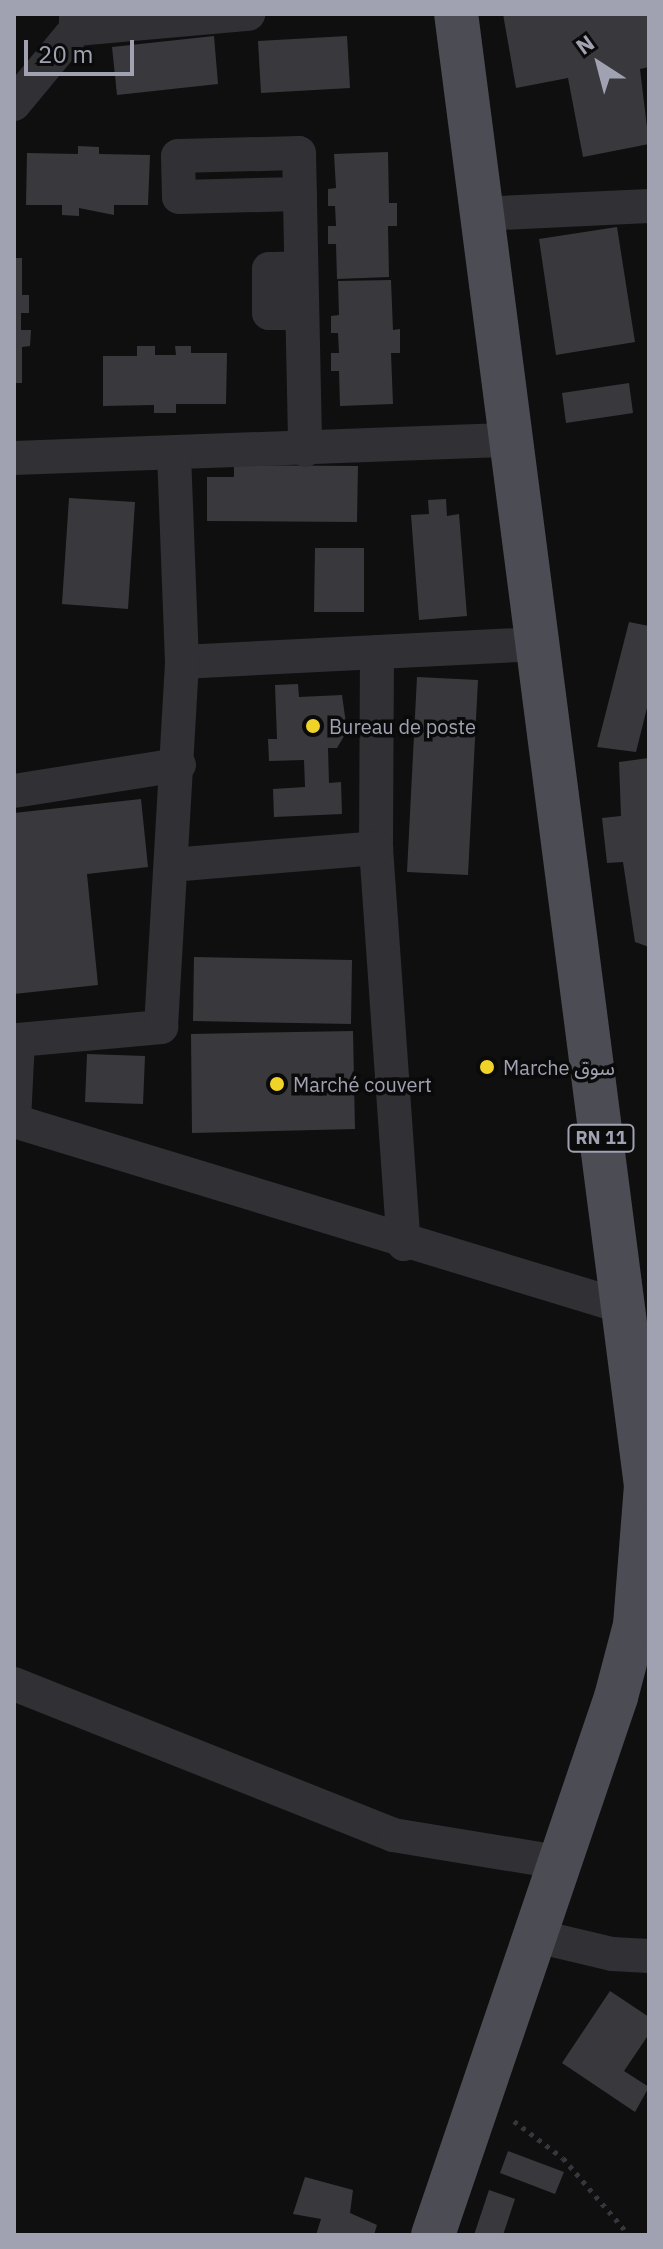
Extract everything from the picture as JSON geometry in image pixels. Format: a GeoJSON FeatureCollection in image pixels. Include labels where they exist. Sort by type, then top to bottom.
{"type":"FeatureCollection","features":[{"type":"Feature","properties":{"kind":"main road","name":"RN 11"},"geometry":{"type":"LineString","coordinates":[[433,2235],[616,1697],[635,1625],[644,1559],[646,1486],[627,1308],[512,440],[479,214],[456,14]]}},
{"type":"Feature","properties":{"kind":"street"},"geometry":{"type":"LineString","coordinates":[[14,104],[76,22],[248,14]]}},
{"type":"Feature","properties":{"kind":"street"},"geometry":{"type":"LineString","coordinates":[[300,194],[301,268],[269,269],[269,313],[302,313],[305,450]]}},
{"type":"Feature","properties":{"kind":"street"},"geometry":{"type":"LineString","coordinates":[[479,214],[649,206]]}},
{"type":"Feature","properties":{"kind":"street"},"geometry":{"type":"LineString","coordinates":[[14,458],[174,455],[512,440]]}},
{"type":"Feature","properties":{"kind":"street"},"geometry":{"type":"LineString","coordinates":[[174,455],[182,662],[179,765],[161,1027],[16,1041],[14,1121],[404,1244],[627,1308]]}},
{"type":"Feature","properties":{"kind":"street"},"geometry":{"type":"LineString","coordinates":[[182,662],[538,644]]}},
{"type":"Feature","properties":{"kind":"street"},"geometry":{"type":"LineString","coordinates":[[377,652],[376,848],[404,1244]]}},
{"type":"Feature","properties":{"kind":"street"},"geometry":{"type":"LineString","coordinates":[[14,791],[179,765]]}},
{"type":"Feature","properties":{"kind":"street"},"geometry":{"type":"LineString","coordinates":[[171,865],[376,848]]}},
{"type":"Feature","properties":{"kind":"street"},"geometry":{"type":"LineString","coordinates":[[14,1684],[393,1835],[558,1862]]}},
{"type":"Feature","properties":{"kind":"street"},"geometry":{"type":"LineString","coordinates":[[536,1936],[612,1954],[649,1956]]}},
{"type":"Feature","properties":{"kind":"path"},"geometry":{"type":"LineString","coordinates":[[477,2103],[522,2125],[563,2158],[629,2235]]}},
{"type":"Feature","properties":{"kind":"building"},"geometry":{"type":"Polygon","coordinates":[[[503,14],[649,14],[649,67],[640,69],[649,144],[583,157],[568,78],[516,88],[503,14]]]}},
{"type":"Feature","properties":{"kind":"building"},"geometry":{"type":"Polygon","coordinates":[[[214,36],[218,84],[117,95],[112,47],[214,36]]]}},
{"type":"Feature","properties":{"kind":"building"},"geometry":{"type":"Polygon","coordinates":[[[347,36],[350,88],[261,93],[258,41],[347,36]]]}},
{"type":"Feature","properties":{"kind":"building"},"geometry":{"type":"Polygon","coordinates":[[[78,146],[99,147],[99,154],[150,155],[148,205],[114,205],[114,215],[79,208],[79,216],[62,215],[62,205],[26,205],[27,153],[78,154],[78,146]]]}},
{"type":"Feature","properties":{"kind":"building"},"geometry":{"type":"Polygon","coordinates":[[[388,152],[389,203],[397,203],[397,226],[388,226],[389,277],[337,279],[336,244],[328,244],[328,226],[336,226],[335,206],[328,206],[328,189],[336,188],[334,154],[388,152]]]}},
{"type":"Feature","properties":{"kind":"building"},"geometry":{"type":"Polygon","coordinates":[[[617,227],[635,342],[556,355],[539,239],[617,227]]]}},
{"type":"Feature","properties":{"kind":"building"},"geometry":{"type":"Polygon","coordinates":[[[14,258],[22,258],[22,295],[29,295],[29,313],[21,313],[21,330],[31,330],[30,346],[22,347],[22,383],[14,383],[14,258]]]}},
{"type":"Feature","properties":{"kind":"building"},"geometry":{"type":"Polygon","coordinates":[[[391,280],[393,330],[400,329],[400,353],[391,353],[393,404],[340,406],[339,371],[331,371],[331,353],[339,353],[338,333],[331,333],[331,316],[339,315],[338,281],[391,280]]]}},
{"type":"Feature","properties":{"kind":"building"},"geometry":{"type":"Polygon","coordinates":[[[137,346],[155,346],[155,355],[176,355],[175,346],[191,346],[191,353],[227,353],[226,404],[176,404],[176,413],[154,413],[154,405],[103,406],[103,356],[137,356],[137,346]]]}},
{"type":"Feature","properties":{"kind":"building"},"geometry":{"type":"Polygon","coordinates":[[[629,383],[633,413],[566,423],[562,393],[629,383]]]}},
{"type":"Feature","properties":{"kind":"building"},"geometry":{"type":"Polygon","coordinates":[[[234,465],[358,466],[357,522],[207,521],[207,477],[234,477],[234,465]]]}},
{"type":"Feature","properties":{"kind":"building"},"geometry":{"type":"Polygon","coordinates":[[[69,498],[135,502],[128,609],[62,604],[69,498]]]}},
{"type":"Feature","properties":{"kind":"building"},"geometry":{"type":"Polygon","coordinates":[[[446,499],[447,516],[459,514],[467,616],[419,620],[411,515],[429,514],[428,500],[446,499]]]}},
{"type":"Feature","properties":{"kind":"building"},"geometry":{"type":"Polygon","coordinates":[[[315,548],[364,548],[364,612],[314,612],[315,548]]]}},
{"type":"Feature","properties":{"kind":"building"},"geometry":{"type":"Polygon","coordinates":[[[629,622],[649,626],[649,700],[636,752],[597,747],[629,622]]]}},
{"type":"Feature","properties":{"kind":"building"},"geometry":{"type":"Polygon","coordinates":[[[417,677],[478,680],[468,875],[407,872],[417,677]]]}},
{"type":"Feature","properties":{"kind":"building"},"geometry":{"type":"Polygon","coordinates":[[[298,684],[299,697],[342,695],[347,731],[337,748],[328,748],[329,783],[341,782],[342,814],[274,817],[273,789],[305,787],[304,760],[269,761],[268,739],[277,739],[275,685],[298,684]]]}},
{"type":"Feature","properties":{"kind":"building"},"geometry":{"type":"Polygon","coordinates":[[[649,758],[649,947],[635,942],[623,862],[607,863],[602,818],[621,816],[619,762],[649,758]]]}},
{"type":"Feature","properties":{"kind":"building"},"geometry":{"type":"Polygon","coordinates":[[[141,799],[148,867],[87,874],[98,985],[14,994],[14,813],[141,799]]]}},
{"type":"Feature","properties":{"kind":"building"},"geometry":{"type":"Polygon","coordinates":[[[194,957],[352,960],[351,1024],[193,1021],[194,957]]]}},
{"type":"Feature","properties":{"kind":"building"},"geometry":{"type":"Polygon","coordinates":[[[353,1031],[355,1129],[192,1133],[191,1034],[353,1031]]]}},
{"type":"Feature","properties":{"kind":"building"},"geometry":{"type":"Polygon","coordinates":[[[87,1054],[145,1056],[143,1104],[85,1102],[87,1054]]]}},
{"type":"Feature","properties":{"kind":"building"},"geometry":{"type":"Polygon","coordinates":[[[610,1991],[649,2017],[649,2034],[624,2071],[649,2087],[635,2112],[562,2063],[610,1991]]]}},
{"type":"Feature","properties":{"kind":"building"},"geometry":{"type":"Polygon","coordinates":[[[508,2151],[564,2172],[555,2194],[500,2173],[508,2151]]]}},
{"type":"Feature","properties":{"kind":"building"},"geometry":{"type":"Polygon","coordinates":[[[305,2177],[353,2190],[350,2213],[377,2225],[374,2235],[316,2235],[321,2219],[293,2214],[305,2177]]]}},
{"type":"Feature","properties":{"kind":"building"},"geometry":{"type":"Polygon","coordinates":[[[489,2190],[515,2199],[503,2235],[474,2235],[489,2190]]]}},
{"type":"Feature","properties":{"kind":"place","name":"Bureau de poste"},"geometry":{"type":"Point","coordinates":[313,726]}},
{"type":"Feature","properties":{"kind":"place","name":"Marche سوق"},"geometry":{"type":"Point","coordinates":[487,1067]}},
{"type":"Feature","properties":{"kind":"place","name":"Marché couvert"},"geometry":{"type":"Point","coordinates":[277,1084]}}]}
